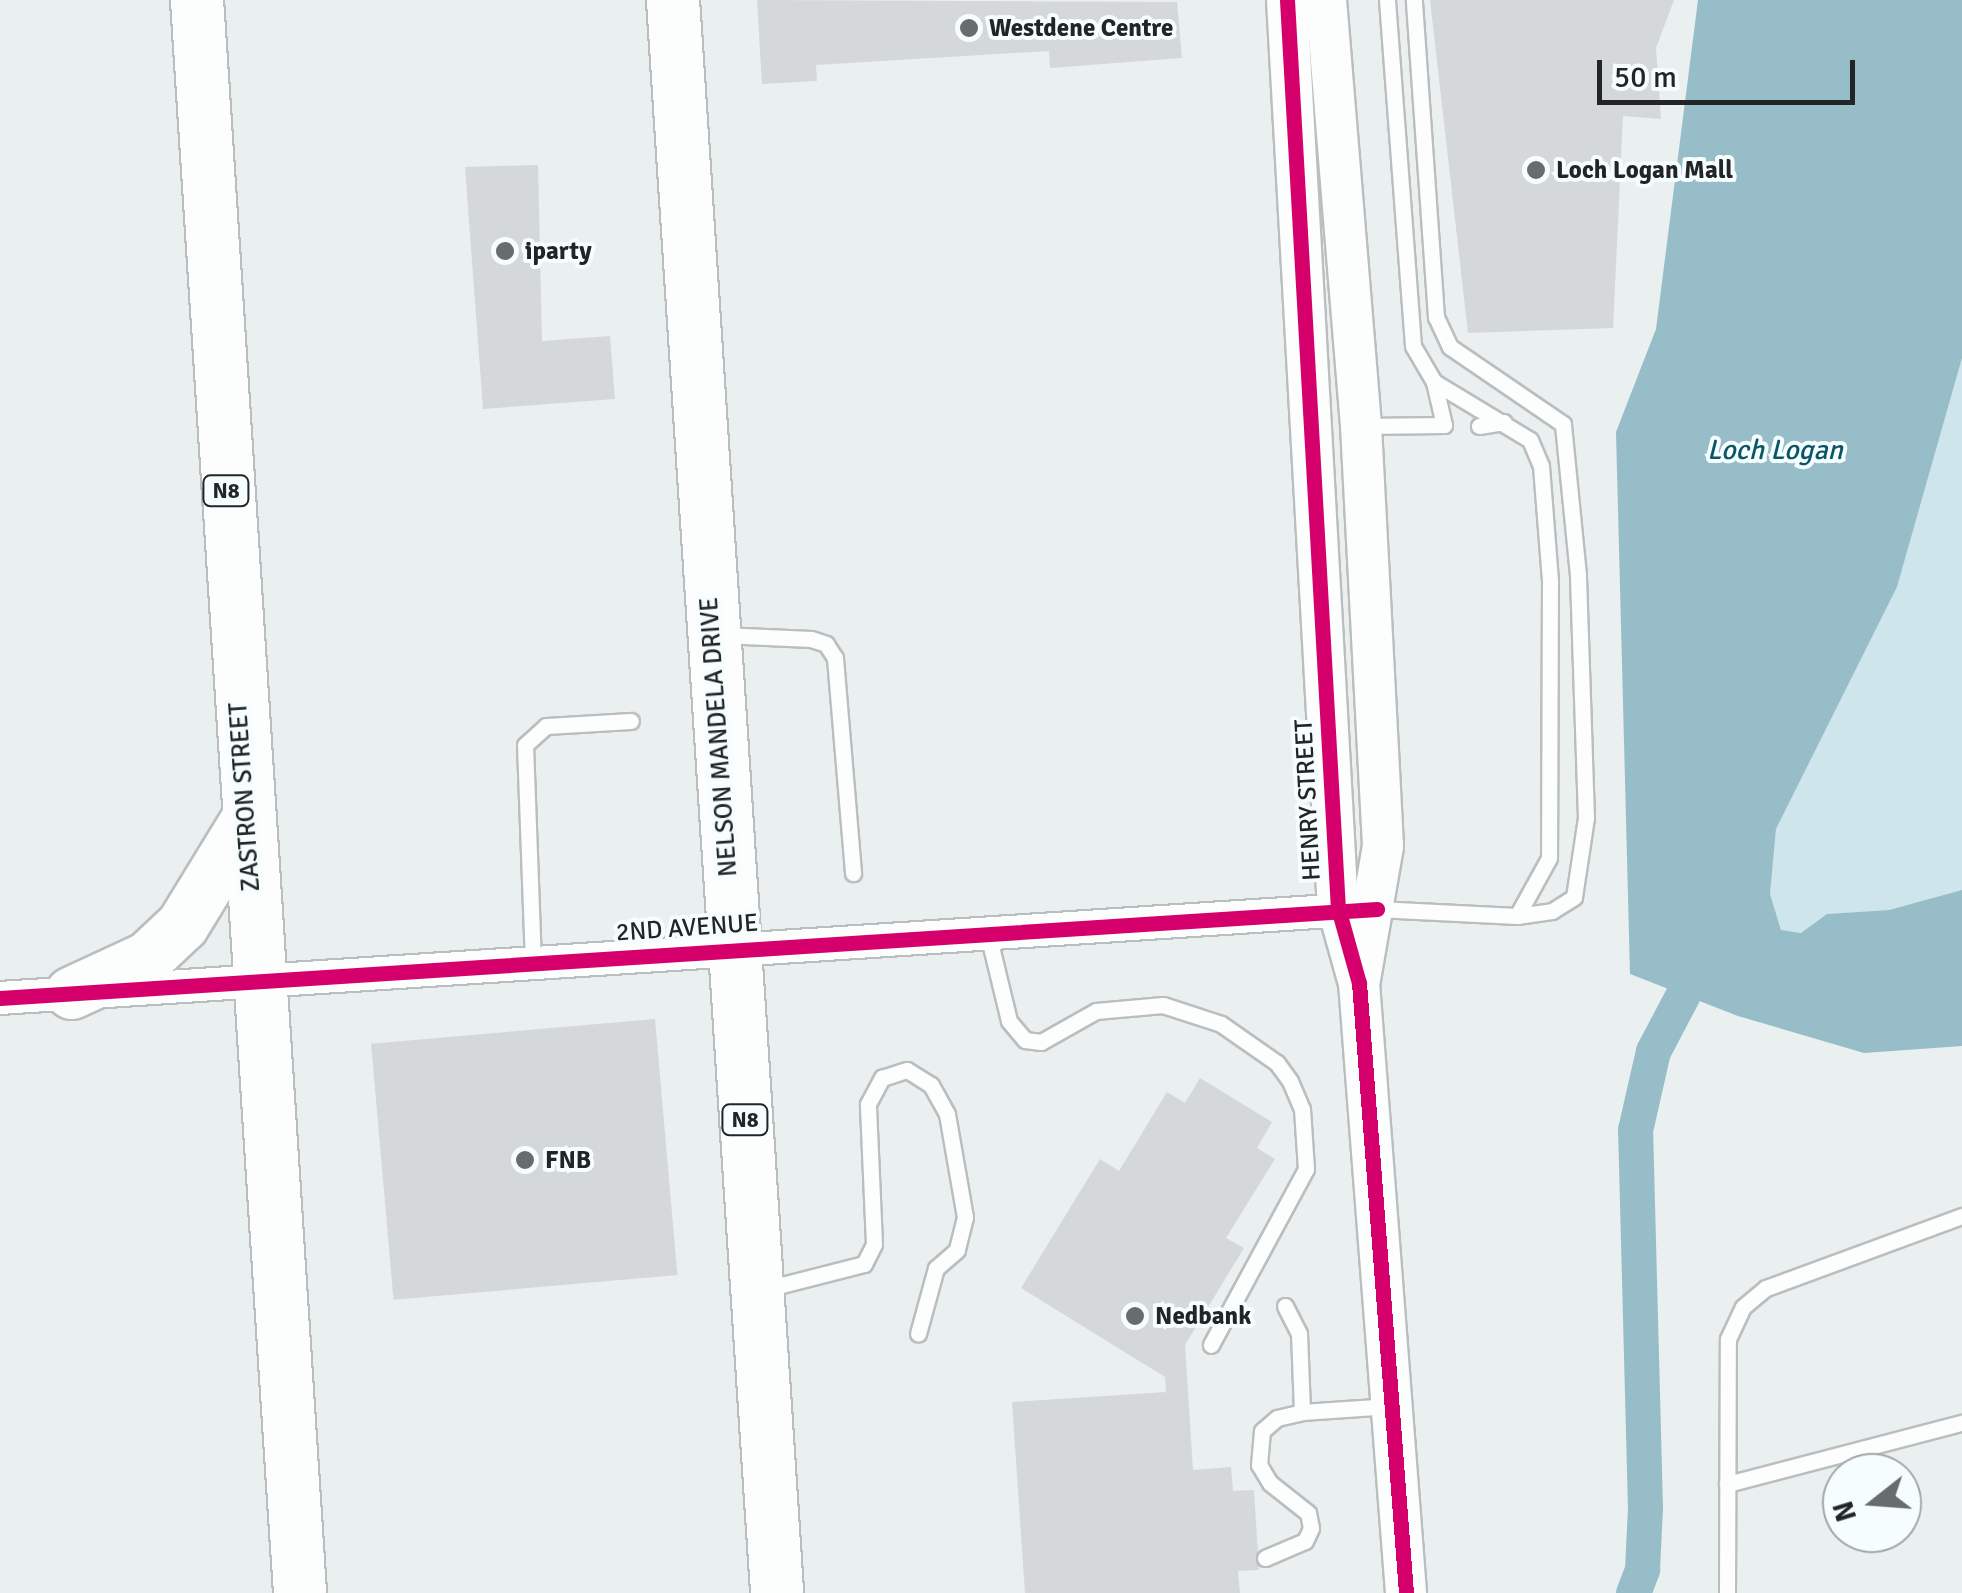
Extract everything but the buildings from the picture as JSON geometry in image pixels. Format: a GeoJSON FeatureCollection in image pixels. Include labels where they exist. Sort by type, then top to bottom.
{"type":"FeatureCollection","features":[{"type":"Feature","properties":{"kind":"highway","name":"ZASTRON STREET"},"geometry":{"type":"LineString","coordinates":[[197,0],[246,822],[300,1593]]}},
{"type":"Feature","properties":{"kind":"highway","name":"NELSON MANDELA DRIVE"},"geometry":{"type":"LineString","coordinates":[[673,0],[777,1593]]}},
{"type":"Feature","properties":{"kind":"highway"},"geometry":{"type":"LineString","coordinates":[[72,993],[148,958],[183,925],[246,822]]}},
{"type":"Feature","properties":{"kind":"street","name":"HENRY STREET"},"geometry":{"type":"LineString","coordinates":[[1287,0],[1406,1593]]}},
{"type":"Feature","properties":{"kind":"street","name":"HENRY STREET"},"geometry":{"type":"LineString","coordinates":[[1326,0],[1360,426],[1383,846],[1357,909]]}},
{"type":"Feature","properties":{"kind":"street","name":"2ND AVENUE"},"geometry":{"type":"LineString","coordinates":[[0,998],[1357,909]]}},
{"type":"Feature","properties":{"kind":"lane"},"geometry":{"type":"LineString","coordinates":[[1360,426],[1444,425],[1434,382],[1413,346],[1387,0]]}},
{"type":"Feature","properties":{"kind":"lane"},"geometry":{"type":"LineString","coordinates":[[1357,909],[1517,916],[1552,911],[1574,898],[1586,818],[1569,459],[1563,424],[1554,412],[1450,348],[1436,318],[1414,0]]}},
{"type":"Feature","properties":{"kind":"lane"},"geometry":{"type":"LineString","coordinates":[[1434,382],[1530,440],[1541,466],[1550,581],[1549,858],[1517,916]]}},
{"type":"Feature","properties":{"kind":"lane"},"geometry":{"type":"LineString","coordinates":[[1479,426],[1504,422]]}},
{"type":"Feature","properties":{"kind":"lane"},"geometry":{"type":"LineString","coordinates":[[712,635],[811,639],[826,644],[835,658],[853,873]]}},
{"type":"Feature","properties":{"kind":"lane"},"geometry":{"type":"LineString","coordinates":[[532,963],[524,745],[546,726],[631,721]]}},
{"type":"Feature","properties":{"kind":"lane"},"geometry":{"type":"LineString","coordinates":[[988,934],[1010,1021],[1025,1040],[1041,1042],[1096,1011],[1163,1005],[1221,1024],[1278,1063],[1290,1081],[1302,1109],[1306,1169],[1211,1345]]}},
{"type":"Feature","properties":{"kind":"lane"},"geometry":{"type":"LineString","coordinates":[[758,1290],[864,1264],[874,1244],[868,1104],[882,1078],[906,1070],[931,1085],[947,1114],[965,1217],[957,1250],[936,1268],[918,1334]]}},
{"type":"Feature","properties":{"kind":"lane"},"geometry":{"type":"LineString","coordinates":[[1727,1593],[1728,1340],[1743,1307],[1766,1288],[1962,1216]]}},
{"type":"Feature","properties":{"kind":"lane"},"geometry":{"type":"LineString","coordinates":[[1285,1306],[1299,1333],[1302,1412]]}},
{"type":"Feature","properties":{"kind":"lane"},"geometry":{"type":"LineString","coordinates":[[1265,1558],[1305,1541],[1311,1528],[1308,1513],[1270,1483],[1256,1448],[1262,1431],[1277,1418],[1302,1412],[1394,1406]]}},
{"type":"Feature","properties":{"kind":"lane"},"geometry":{"type":"LineString","coordinates":[[1727,1484],[1962,1423]]}},
{"type":"Feature","properties":{"kind":"shaded area"},"geometry":{"type":"Polygon","coordinates":[[[1962,358],[1962,890],[1889,910],[1827,914],[1802,933],[1781,930],[1770,894],[1776,829],[1897,587],[1962,358]]]}},
{"type":"Feature","properties":{"kind":"water","name":"Loch Logan"},"geometry":{"type":"Polygon","coordinates":[[[1698,0],[1962,0],[1962,358],[1897,587],[1776,829],[1770,894],[1781,930],[1801,933],[1827,914],[1889,910],[1962,890],[1962,1046],[1864,1053],[1738,1016],[1630,974],[1616,432],[1656,329],[1698,0]]]}},
{"type":"Feature","properties":{"kind":"waterway"},"geometry":{"type":"LineString","coordinates":[[1633,1593],[1642,1569],[1645,1508],[1635,1130],[1653,1051],[1683,994]]}},
{"type":"Feature","properties":{"kind":"cycle path"},"geometry":{"type":"LineString","coordinates":[[1287,0],[1338,908],[1359,983],[1406,1593]]}},
{"type":"Feature","properties":{"kind":"cycle path"},"geometry":{"type":"LineString","coordinates":[[0,998],[1377,909]]}},
{"type":"Feature","properties":{"kind":"place","name":"Westdene Centre"},"geometry":{"type":"Point","coordinates":[969,28]}},
{"type":"Feature","properties":{"kind":"place","name":"Loch Logan Mall"},"geometry":{"type":"Point","coordinates":[1536,170]}},
{"type":"Feature","properties":{"kind":"place","name":"iparty"},"geometry":{"type":"Point","coordinates":[505,251]}},
{"type":"Feature","properties":{"kind":"place","name":"FNB"},"geometry":{"type":"Point","coordinates":[525,1160]}},
{"type":"Feature","properties":{"kind":"place","name":"Nedbank"},"geometry":{"type":"Point","coordinates":[1135,1316]}}]}
